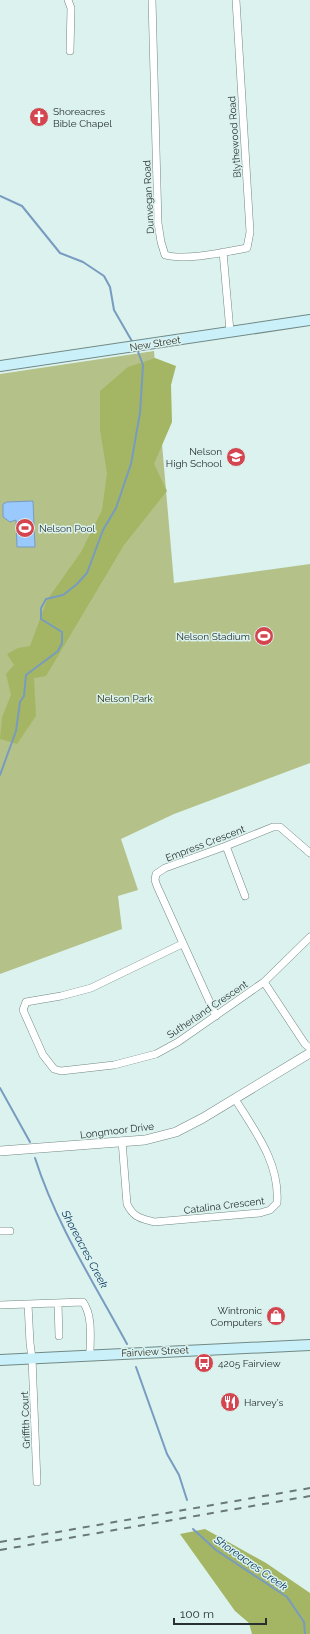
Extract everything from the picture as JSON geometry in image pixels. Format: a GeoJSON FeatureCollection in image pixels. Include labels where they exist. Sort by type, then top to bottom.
{"type":"FeatureCollection","features":[{"type":"Feature","properties":{"kind":"main road","name":"New Street"},"geometry":{"type":"LineString","coordinates":[[0,366],[310,320]]}},
{"type":"Feature","properties":{"kind":"main road","name":"Fairview Street"},"geometry":{"type":"LineString","coordinates":[[0,1360],[90,1354],[310,1345]]}},
{"type":"Feature","properties":{"kind":"street"},"geometry":{"type":"LineString","coordinates":[[68,0],[71,8],[70,51]]}},
{"type":"Feature","properties":{"kind":"street","name":"Dunvegan Road"},"geometry":{"type":"LineString","coordinates":[[152,0],[158,223],[160,242],[165,255],[174,257],[223,252]]}},
{"type":"Feature","properties":{"kind":"street","name":"Blythewood Road"},"geometry":{"type":"LineString","coordinates":[[223,252],[247,248],[250,232],[236,0]]}},
{"type":"Feature","properties":{"kind":"street"},"geometry":{"type":"LineString","coordinates":[[223,252],[230,331]]}},
{"type":"Feature","properties":{"kind":"street","name":"Empress Crescent"},"geometry":{"type":"LineString","coordinates":[[216,1016],[182,944],[157,886],[155,880],[156,874],[165,868],[273,827],[280,826],[310,853]]}},
{"type":"Feature","properties":{"kind":"street"},"geometry":{"type":"LineString","coordinates":[[226,846],[245,896]]}},
{"type":"Feature","properties":{"kind":"street","name":"Sutherland Crescent"},"geometry":{"type":"LineString","coordinates":[[182,944],[91,988],[60,996],[26,1002],[23,1010],[43,1055],[54,1069],[61,1071],[114,1065],[156,1054],[178,1042],[264,982],[310,937]]}},
{"type":"Feature","properties":{"kind":"street"},"geometry":{"type":"LineString","coordinates":[[264,982],[305,1044],[310,1048]]}},
{"type":"Feature","properties":{"kind":"street","name":"Longmoor Drive"},"geometry":{"type":"LineString","coordinates":[[0,1151],[145,1140],[176,1132],[310,1054]]}},
{"type":"Feature","properties":{"kind":"street","name":"Catalina Crescent"},"geometry":{"type":"LineString","coordinates":[[122,1141],[127,1204],[131,1213],[141,1219],[154,1222],[260,1213],[270,1210],[277,1203],[278,1193],[272,1163],[266,1150],[235,1099]]}},
{"type":"Feature","properties":{"kind":"street"},"geometry":{"type":"LineString","coordinates":[[0,1231],[10,1231]]}},
{"type":"Feature","properties":{"kind":"street"},"geometry":{"type":"LineString","coordinates":[[0,1305],[83,1302],[86,1307],[89,1321],[90,1354]]}},
{"type":"Feature","properties":{"kind":"street"},"geometry":{"type":"LineString","coordinates":[[58,1303],[59,1336]]}},
{"type":"Feature","properties":{"kind":"street","name":"Griffith Court"},"geometry":{"type":"LineString","coordinates":[[28,1304],[32,1358],[37,1482]]}},
{"type":"Feature","properties":{"kind":"green space","name":"Nelson Park"},"geometry":{"type":"Polygon","coordinates":[[[154,351],[174,583],[310,564],[310,763],[174,814],[121,839],[138,890],[118,896],[122,929],[0,974],[0,374],[154,351]]]}},
{"type":"Feature","properties":{"kind":"green space"},"geometry":{"type":"Polygon","coordinates":[[[155,358],[176,366],[171,385],[172,422],[154,464],[167,491],[124,545],[46,676],[34,678],[36,716],[17,744],[0,739],[2,717],[11,695],[6,674],[14,665],[7,654],[18,648],[30,646],[47,600],[81,552],[102,510],[107,473],[100,430],[100,391],[128,367],[155,358]]]}},
{"type":"Feature","properties":{"kind":"green space"},"geometry":{"type":"Polygon","coordinates":[[[205,1529],[266,1563],[310,1593],[310,1634],[252,1634],[249,1623],[235,1611],[180,1534],[205,1529]]]}},
{"type":"Feature","properties":{"kind":"water","name":"Nelson Pool"},"geometry":{"type":"Polygon","coordinates":[[[33,501],[35,547],[17,547],[16,520],[10,522],[3,517],[3,504],[7,502],[33,501]]]}},
{"type":"Feature","properties":{"kind":"waterway","name":"Shoreacres Creek"},"geometry":{"type":"LineString","coordinates":[[0,196],[22,206],[60,253],[83,262],[104,276],[110,287],[114,310],[133,343]]}},
{"type":"Feature","properties":{"kind":"waterway","name":"Shoreacres Creek"},"geometry":{"type":"LineString","coordinates":[[0,775],[16,731],[20,702],[24,696],[26,675],[58,651],[62,643],[62,632],[41,619],[41,608],[46,599],[63,595],[76,585],[87,573],[103,530],[116,508],[131,464],[140,413],[143,365],[137,349]]}},
{"type":"Feature","properties":{"kind":"waterway","name":"Shoreacres Creek"},"geometry":{"type":"LineString","coordinates":[[0,1088],[30,1142]]}},
{"type":"Feature","properties":{"kind":"waterway","name":"Shoreacres Creek"},"geometry":{"type":"LineString","coordinates":[[35,1158],[54,1206],[76,1253],[127,1344]]}},
{"type":"Feature","properties":{"kind":"waterway","name":"Shoreacres Creek"},"geometry":{"type":"LineString","coordinates":[[136,1367],[167,1454],[179,1475],[187,1500]]}},
{"type":"Feature","properties":{"kind":"waterway","name":"Shoreacres Creek"},"geometry":{"type":"LineString","coordinates":[[193,1529],[216,1550],[287,1597],[304,1622],[305,1634]]}},
{"type":"Feature","properties":{"kind":"railway"},"geometry":{"type":"LineString","coordinates":[[0,1542],[310,1488]]}},
{"type":"Feature","properties":{"kind":"railway"},"geometry":{"type":"LineString","coordinates":[[0,1550],[310,1496]]}},
{"type":"Feature","properties":{"kind":"place","name":"Shoreacres Bible Chapel"},"geometry":{"type":"Point","coordinates":[39,117]}},
{"type":"Feature","properties":{"kind":"place","name":"Nelson High School"},"geometry":{"type":"Point","coordinates":[236,457]}},
{"type":"Feature","properties":{"kind":"place","name":"Nelson Pool"},"geometry":{"type":"Point","coordinates":[25,528]}},
{"type":"Feature","properties":{"kind":"place","name":"Nelson Stadium"},"geometry":{"type":"Point","coordinates":[264,636]}},
{"type":"Feature","properties":{"kind":"place","name":"Wintronic Computers"},"geometry":{"type":"Point","coordinates":[276,1316]}},
{"type":"Feature","properties":{"kind":"place","name":"4205 Fairview"},"geometry":{"type":"Point","coordinates":[204,1363]}},
{"type":"Feature","properties":{"kind":"place","name":"Harvey's"},"geometry":{"type":"Point","coordinates":[230,1402]}}]}
